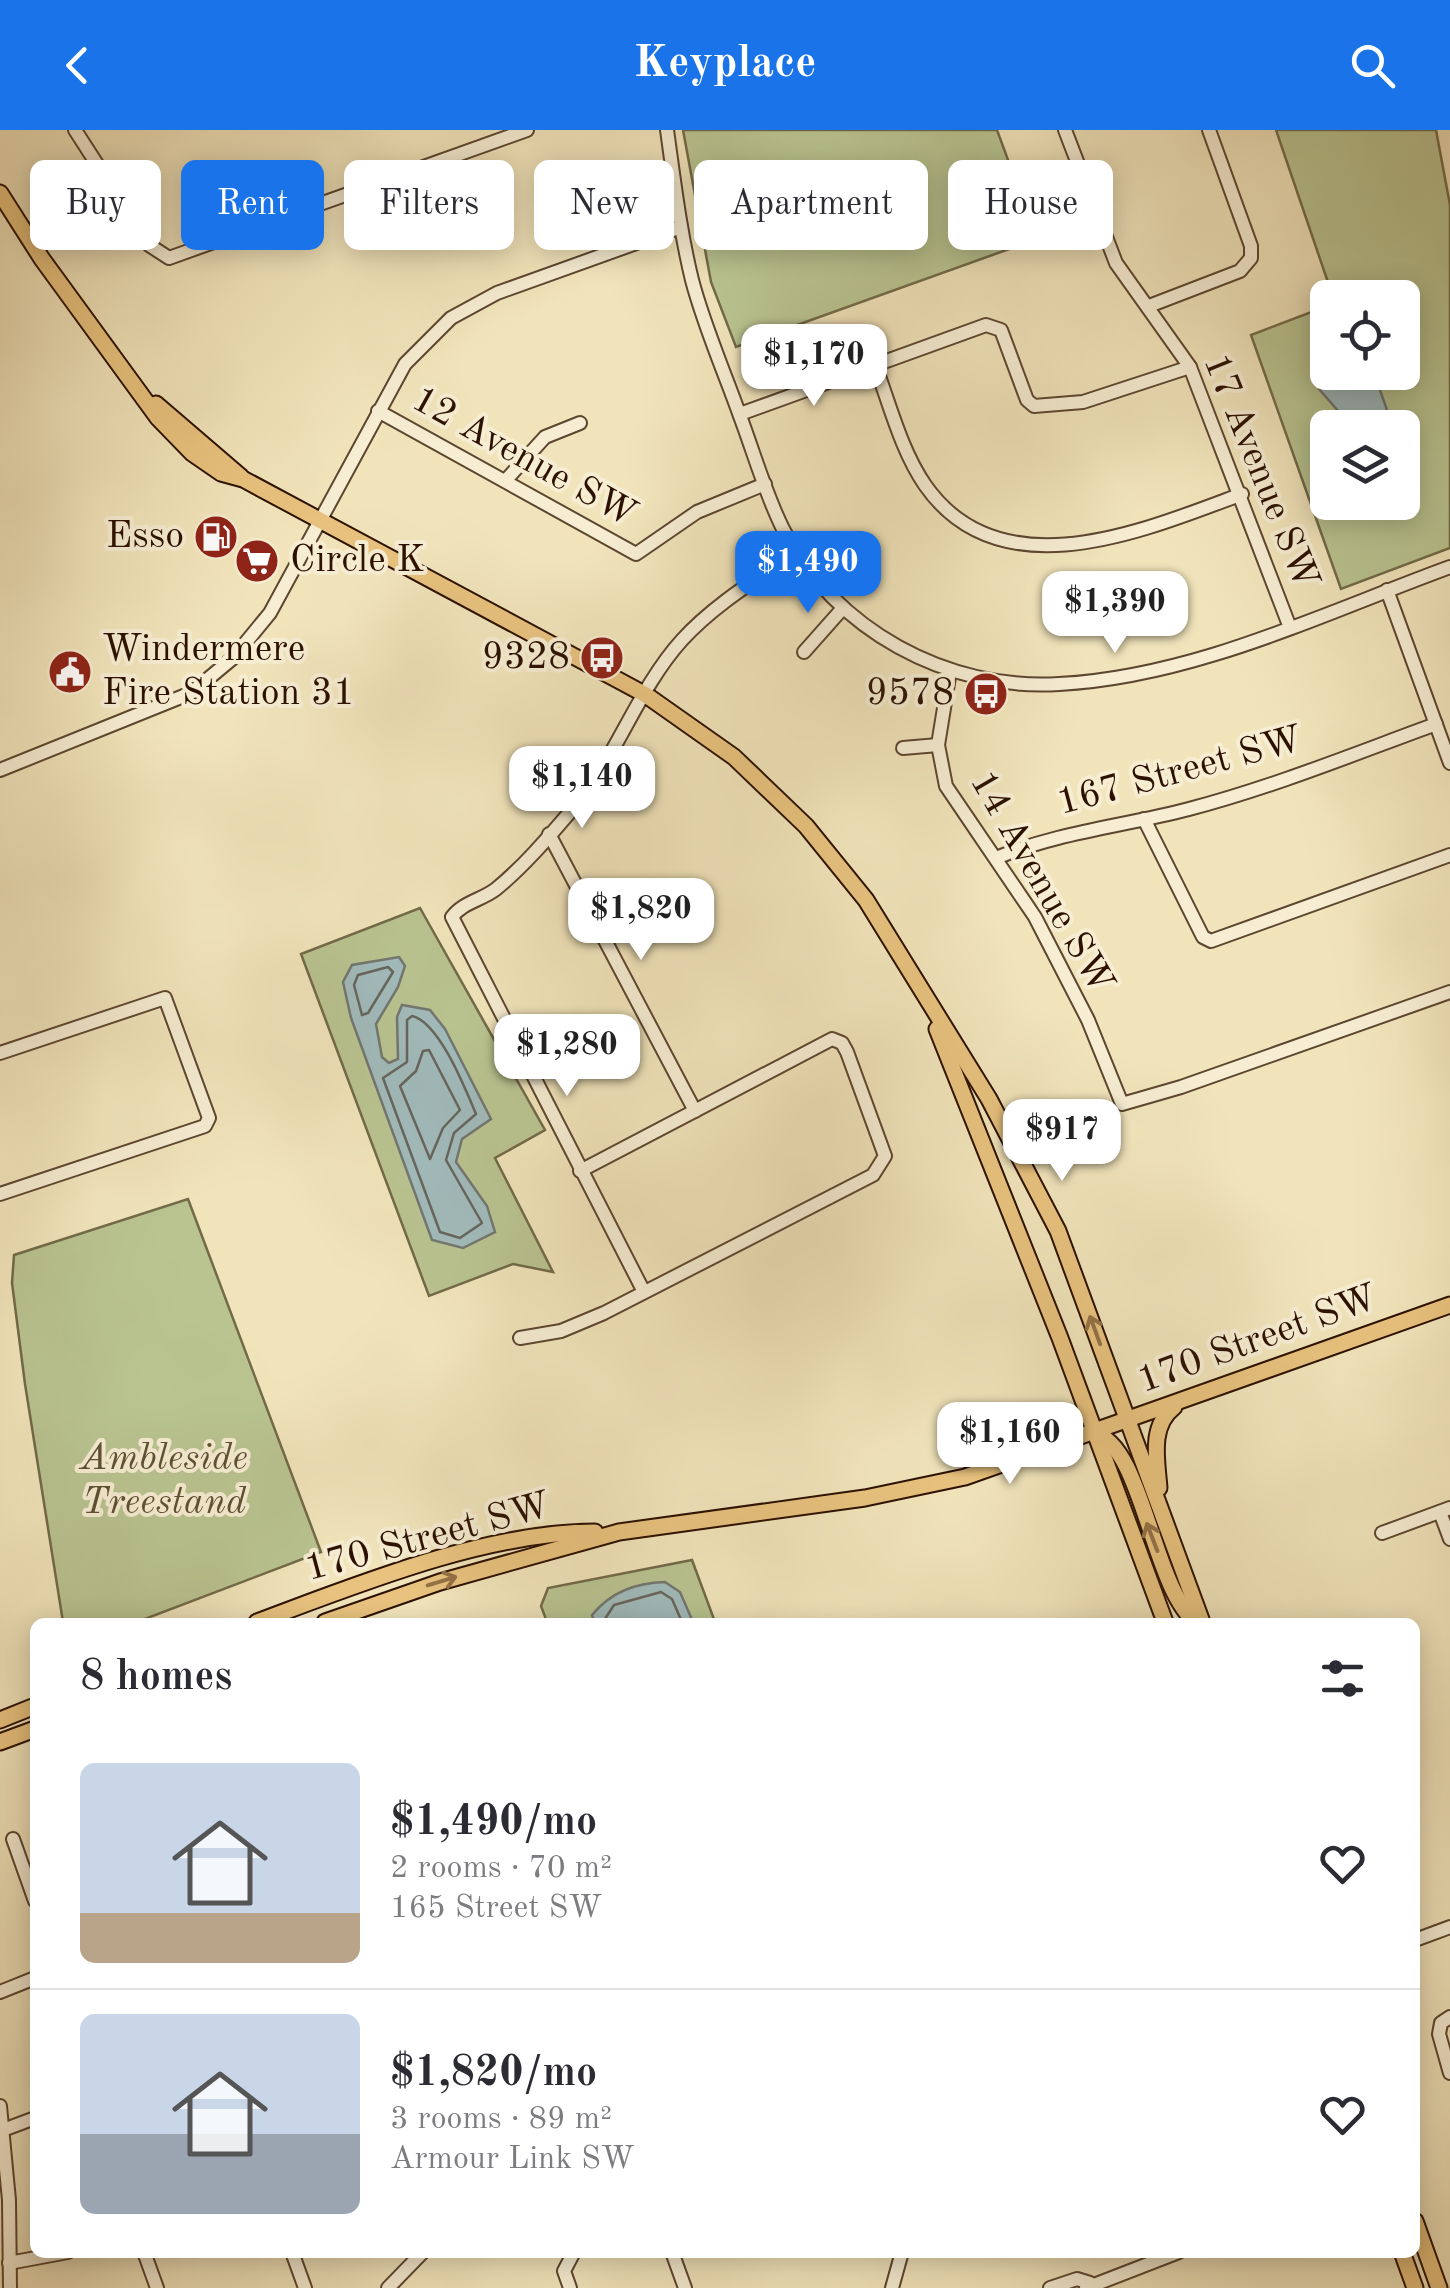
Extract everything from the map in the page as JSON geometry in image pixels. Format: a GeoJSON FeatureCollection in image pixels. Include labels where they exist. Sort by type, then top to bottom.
{"type":"FeatureCollection","features":[{"type":"Feature","properties":{"kind":"main road"},"geometry":{"type":"LineString","coordinates":[[0,193],[42,259],[138,388],[243,479],[646,695],[734,757],[806,826],[866,900],[1037,1184],[1129,1421],[1198,1618]]}},
{"type":"Feature","properties":{"kind":"main road"},"geometry":{"type":"LineString","coordinates":[[918,984],[1014,1218],[1164,1618]]}},
{"type":"Feature","properties":{"kind":"main road"},"geometry":{"type":"LineString","coordinates":[[1014,1218],[1032,1245],[1095,1408],[1103,1416],[1129,1421]]}},
{"type":"Feature","properties":{"kind":"main road","name":"170 Street SW"},"geometry":{"type":"LineString","coordinates":[[337,1618],[458,1576],[619,1532],[925,1487],[1095,1434],[1450,1305]]}},
{"type":"Feature","properties":{"kind":"main road"},"geometry":{"type":"LineString","coordinates":[[1161,1512],[1156,1456],[1160,1423],[1182,1402]]}},
{"type":"Feature","properties":{"kind":"main road"},"geometry":{"type":"LineString","coordinates":[[1095,1434],[1118,1448],[1176,1596],[1195,1618]]}},
{"type":"Feature","properties":{"kind":"main road","name":"170 Street SW"},"geometry":{"type":"LineString","coordinates":[[268,1618],[378,1579],[489,1548],[569,1532],[619,1532]]}},
{"type":"Feature","properties":{"kind":"main road"},"geometry":{"type":"LineString","coordinates":[[0,1720],[30,1708]]}},
{"type":"Feature","properties":{"kind":"main road"},"geometry":{"type":"LineString","coordinates":[[0,1742],[30,1731]]}},
{"type":"Feature","properties":{"kind":"main road"},"geometry":{"type":"LineString","coordinates":[[1420,2235],[1439,2288]]}},
{"type":"Feature","properties":{"kind":"main road"},"geometry":{"type":"LineString","coordinates":[[1404,2258],[1414,2288]]}},
{"type":"Feature","properties":{"kind":"street"},"geometry":{"type":"LineString","coordinates":[[75,130],[118,204],[148,245],[164,258],[527,130]]}},
{"type":"Feature","properties":{"kind":"street"},"geometry":{"type":"LineString","coordinates":[[668,130],[681,228],[698,301],[765,484],[796,552],[843,608],[900,649],[950,671],[1018,684],[1087,682],[1177,665],[1450,567]]}},
{"type":"Feature","properties":{"kind":"street","name":"17 Avenue SW"},"geometry":{"type":"LineString","coordinates":[[1065,130],[1116,263],[1190,367],[1242,494],[1289,626]]}},
{"type":"Feature","properties":{"kind":"street"},"geometry":{"type":"LineString","coordinates":[[1149,306],[1240,270],[1250,258],[1250,246],[1209,130]]}},
{"type":"Feature","properties":{"kind":"street"},"geometry":{"type":"LineString","coordinates":[[0,770],[167,704],[215,676],[256,634],[405,364],[440,326],[465,309],[681,228]]}},
{"type":"Feature","properties":{"kind":"street"},"geometry":{"type":"LineString","coordinates":[[740,414],[980,327],[997,326],[1027,400],[1046,408],[1110,396],[1190,367]]}},
{"type":"Feature","properties":{"kind":"street"},"geometry":{"type":"LineString","coordinates":[[875,365],[903,442],[927,488],[948,510],[995,537],[1043,546],[1122,537],[1242,494]]}},
{"type":"Feature","properties":{"kind":"street","name":"12 Avenue SW"},"geometry":{"type":"LineString","coordinates":[[378,411],[602,537],[642,554],[697,512],[765,484]]}},
{"type":"Feature","properties":{"kind":"street"},"geometry":{"type":"LineString","coordinates":[[506,480],[545,436],[580,422]]}},
{"type":"Feature","properties":{"kind":"street"},"geometry":{"type":"LineString","coordinates":[[644,1292],[452,917],[459,908],[508,879],[602,774],[681,642],[708,614],[796,552]]}},
{"type":"Feature","properties":{"kind":"street"},"geometry":{"type":"LineString","coordinates":[[1387,590],[1450,763]]}},
{"type":"Feature","properties":{"kind":"street"},"geometry":{"type":"LineString","coordinates":[[804,652],[843,608]]}},
{"type":"Feature","properties":{"kind":"street","name":"14 Avenue SW"},"geometry":{"type":"LineString","coordinates":[[950,671],[938,746],[946,786],[996,858],[1067,976],[1122,1104],[1450,992]]}},
{"type":"Feature","properties":{"kind":"street","name":"167 Street SW"},"geometry":{"type":"LineString","coordinates":[[996,858],[1067,834],[1254,791],[1436,724]]}},
{"type":"Feature","properties":{"kind":"street","name":"14 Avenue SW"},"geometry":{"type":"LineString","coordinates":[[903,748],[938,746]]}},
{"type":"Feature","properties":{"kind":"street"},"geometry":{"type":"LineString","coordinates":[[1144,819],[1203,938],[1212,941],[1450,855]]}},
{"type":"Feature","properties":{"kind":"street"},"geometry":{"type":"LineString","coordinates":[[550,834],[695,1111]]}},
{"type":"Feature","properties":{"kind":"street"},"geometry":{"type":"LineString","coordinates":[[0,1053],[165,998],[210,1118],[204,1126],[0,1194]]}},
{"type":"Feature","properties":{"kind":"street"},"geometry":{"type":"LineString","coordinates":[[520,1338],[561,1332],[874,1175],[882,1165],[883,1145],[848,1052],[842,1042],[832,1039],[580,1170]]}},
{"type":"Feature","properties":{"kind":"street"},"geometry":{"type":"LineString","coordinates":[[1382,1533],[1445,1510],[1450,1538]]}},
{"type":"Feature","properties":{"kind":"street"},"geometry":{"type":"LineString","coordinates":[[12,1839],[30,1887]]}},
{"type":"Feature","properties":{"kind":"street"},"geometry":{"type":"LineString","coordinates":[[1420,1938],[1450,1927]]}},
{"type":"Feature","properties":{"kind":"street"},"geometry":{"type":"LineString","coordinates":[[0,1992],[30,1980]]}},
{"type":"Feature","properties":{"kind":"street"},"geometry":{"type":"LineString","coordinates":[[1450,2017],[1441,2023],[1439,2034],[1450,2073]]}},
{"type":"Feature","properties":{"kind":"street"},"geometry":{"type":"LineString","coordinates":[[0,2106],[10,2288]]}},
{"type":"Feature","properties":{"kind":"street"},"geometry":{"type":"LineString","coordinates":[[4,2130],[30,2120]]}},
{"type":"Feature","properties":{"kind":"street"},"geometry":{"type":"LineString","coordinates":[[9,2263],[36,2258]]}},
{"type":"Feature","properties":{"kind":"street"},"geometry":{"type":"LineString","coordinates":[[146,2258],[158,2288]]}},
{"type":"Feature","properties":{"kind":"street"},"geometry":{"type":"LineString","coordinates":[[294,2258],[305,2288]]}},
{"type":"Feature","properties":{"kind":"street"},"geometry":{"type":"LineString","coordinates":[[388,2288],[417,2258]]}},
{"type":"Feature","properties":{"kind":"street"},"geometry":{"type":"LineString","coordinates":[[569,2258],[570,2288]]}},
{"type":"Feature","properties":{"kind":"street"},"geometry":{"type":"LineString","coordinates":[[674,2258],[685,2288]]}},
{"type":"Feature","properties":{"kind":"street"},"geometry":{"type":"LineString","coordinates":[[892,2288],[900,2258]]}},
{"type":"Feature","properties":{"kind":"street"},"geometry":{"type":"LineString","coordinates":[[1050,2288],[1077,2279],[1088,2286],[1160,2258]]}},
{"type":"Feature","properties":{"kind":"green space"},"geometry":{"type":"Polygon","coordinates":[[[683,130],[997,130],[1008,160],[948,160],[948,250],[1006,250],[736,347],[711,282],[705,250],[928,250],[928,160],[694,160],[694,190],[683,130]]]}},
{"type":"Feature","properties":{"kind":"green space"},"geometry":{"type":"Polygon","coordinates":[[[1276,130],[1436,130],[1450,205],[1450,548],[1341,589],[1317,520],[1420,520],[1420,410],[1310,410],[1310,502],[1251,335],[1310,312],[1310,390],[1420,390],[1420,280],[1327,280],[1276,130]]]}},
{"type":"Feature","properties":{"kind":"green space"},"geometry":{"type":"Polygon","coordinates":[[[420,908],[545,1130],[495,1158],[553,1272],[513,1264],[429,1296],[301,954],[420,908]]]}},
{"type":"Feature","properties":{"kind":"green space","name":"Ambleside Treestand"},"geometry":{"type":"Polygon","coordinates":[[[188,1199],[321,1552],[148,1618],[62,1618],[25,1384],[12,1283],[14,1255],[188,1199]]]}},
{"type":"Feature","properties":{"kind":"green space"},"geometry":{"type":"Polygon","coordinates":[[[692,1560],[714,1618],[546,1618],[541,1606],[548,1588],[692,1560]]]}},
{"type":"Feature","properties":{"kind":"water"},"geometry":{"type":"Polygon","coordinates":[[[1320,390],[1380,390],[1387,410],[1337,410],[1320,390]]]}},
{"type":"Feature","properties":{"kind":"water"},"geometry":{"type":"Polygon","coordinates":[[[399,957],[405,966],[398,987],[376,1024],[382,1057],[389,1063],[398,1059],[397,1017],[402,1005],[430,1010],[445,1029],[491,1119],[462,1139],[456,1162],[487,1206],[495,1232],[463,1248],[432,1240],[351,1018],[343,982],[352,965],[399,957]]]}},
{"type":"Feature","properties":{"kind":"water"},"geometry":{"type":"Polygon","coordinates":[[[665,1582],[680,1592],[691,1618],[593,1618],[599,1607],[616,1595],[644,1584],[665,1582]]]}},
{"type":"Feature","properties":{"kind":"place","name":"Esso"},"geometry":{"type":"Point","coordinates":[216,537]}},
{"type":"Feature","properties":{"kind":"place","name":"Circle K"},"geometry":{"type":"Point","coordinates":[257,561]}},
{"type":"Feature","properties":{"kind":"place","name":"9328"},"geometry":{"type":"Point","coordinates":[602,658]}},
{"type":"Feature","properties":{"kind":"place","name":"Windermere Fire Station 31"},"geometry":{"type":"Point","coordinates":[70,672]}},
{"type":"Feature","properties":{"kind":"place","name":"9578"},"geometry":{"type":"Point","coordinates":[986,694]}}]}
